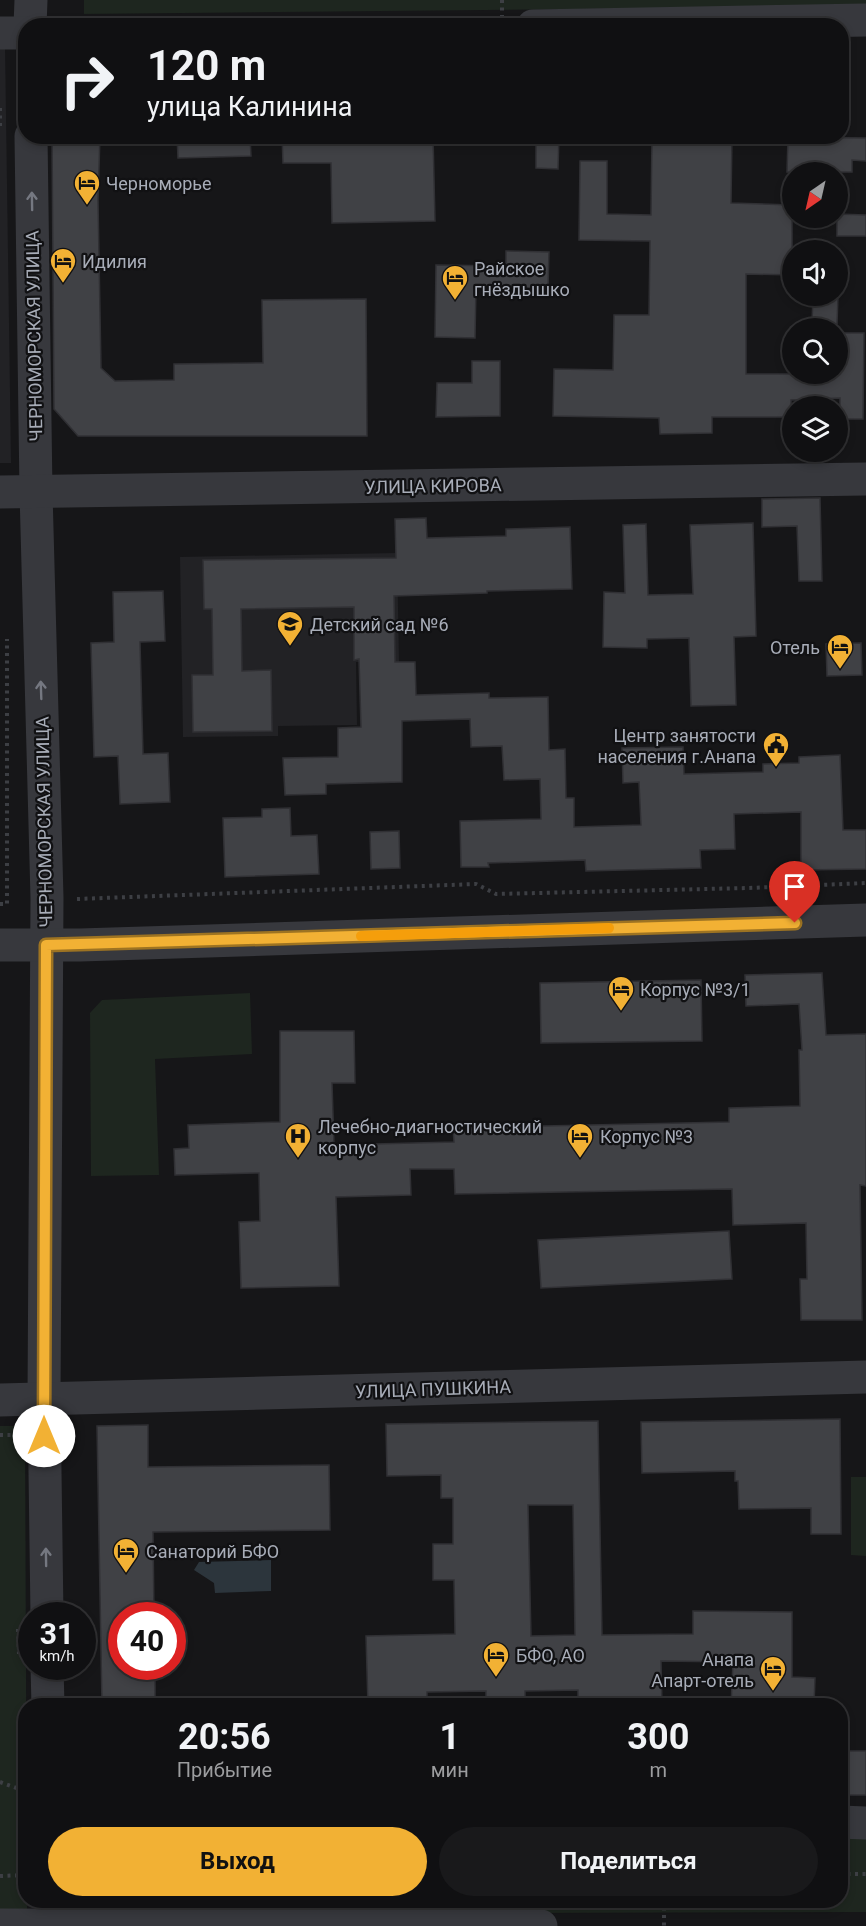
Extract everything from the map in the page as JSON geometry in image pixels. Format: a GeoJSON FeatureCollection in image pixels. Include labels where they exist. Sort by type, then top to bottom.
{"type":"FeatureCollection","features":[{"type":"Feature","properties":{"kind":"street"},"geometry":{"type":"LineString","coordinates":[[30,18],[31,0]]}},
{"type":"Feature","properties":{"kind":"street"},"geometry":{"type":"LineString","coordinates":[[849,20],[866,20]]}},
{"type":"Feature","properties":{"kind":"street"},"geometry":{"type":"LineString","coordinates":[[0,33],[18,33]]}},
{"type":"Feature","properties":{"kind":"street","name":"ЧЕРНОМОРСКАЯ УЛИЦА"},"geometry":{"type":"LineString","coordinates":[[31,144],[36,492],[47,898],[44,1399],[33,1602]]}},
{"type":"Feature","properties":{"kind":"street","name":"УЛИЦА КИРОВА"},"geometry":{"type":"LineString","coordinates":[[0,492],[866,479]]}},
{"type":"Feature","properties":{"kind":"street"},"geometry":{"type":"LineString","coordinates":[[0,945],[866,920]]}},
{"type":"Feature","properties":{"kind":"street","name":"УЛИЦА ПУШКИНА"},"geometry":{"type":"LineString","coordinates":[[0,1400],[866,1377]]}},
{"type":"Feature","properties":{"kind":"street"},"geometry":{"type":"LineString","coordinates":[[33,1680],[33,1698]]}},
{"type":"Feature","properties":{"kind":"street"},"geometry":{"type":"LineString","coordinates":[[848,1822],[866,1823]]}},
{"type":"Feature","properties":{"kind":"street"},"geometry":{"type":"LineString","coordinates":[[0,1925],[49,1912],[541,1926]]}},
{"type":"Feature","properties":{"kind":"path"},"geometry":{"type":"LineString","coordinates":[[502,0],[503,18]]}},
{"type":"Feature","properties":{"kind":"path"},"geometry":{"type":"LineString","coordinates":[[0,904],[7,904],[7,630]]}},
{"type":"Feature","properties":{"kind":"path"},"geometry":{"type":"LineString","coordinates":[[71,899],[476,884],[496,894],[866,883]]}},
{"type":"Feature","properties":{"kind":"path"},"geometry":{"type":"LineString","coordinates":[[0,1435],[17,1435]]}},
{"type":"Feature","properties":{"kind":"path"},"geometry":{"type":"LineString","coordinates":[[0,1782],[18,1788]]}},
{"type":"Feature","properties":{"kind":"path"},"geometry":{"type":"LineString","coordinates":[[848,1874],[866,1874]]}},
{"type":"Feature","properties":{"kind":"path"},"geometry":{"type":"LineString","coordinates":[[0,1876],[18,1875]]}},
{"type":"Feature","properties":{"kind":"path"},"geometry":{"type":"LineString","coordinates":[[664,1908],[664,1926]]}},
{"type":"Feature","properties":{"kind":"shaded area"},"geometry":{"type":"Polygon","coordinates":[[[84,0],[866,0],[866,6],[84,14],[84,0]]]}},
{"type":"Feature","properties":{"kind":"shaded area"},"geometry":{"type":"Polygon","coordinates":[[[0,46],[5,46],[11,463],[0,463],[0,46]]]}},
{"type":"Feature","properties":{"kind":"shaded area","name":"Детский сад №6"},"geometry":{"type":"Polygon","coordinates":[[[397,553],[399,662],[356,662],[357,725],[278,726],[278,736],[183,737],[180,557],[397,553]]]}},
{"type":"Feature","properties":{"kind":"shaded area"},"geometry":{"type":"Polygon","coordinates":[[[250,993],[252,1054],[155,1059],[159,1175],[91,1176],[90,1013],[102,1000],[250,993]]]}},
{"type":"Feature","properties":{"kind":"shaded area"},"geometry":{"type":"Polygon","coordinates":[[[0,1426],[25,1426],[26,1602],[18,1602],[18,1680],[26,1680],[26,1698],[18,1698],[18,1908],[27,1908],[27,1910],[0,1910],[0,1426]]]}},
{"type":"Feature","properties":{"kind":"shaded area"},"geometry":{"type":"Polygon","coordinates":[[[851,1477],[866,1477],[866,1556],[851,1555],[851,1477]]]}},
{"type":"Feature","properties":{"kind":"shaded area"},"geometry":{"type":"Polygon","coordinates":[[[271,1560],[271,1591],[215,1593],[214,1583],[194,1570],[199,1562],[271,1560]]]}},
{"type":"Feature","properties":{"kind":"shaded area"},"geometry":{"type":"Polygon","coordinates":[[[848,1832],[866,1832],[866,1912],[118,1914],[108,1908],[848,1908],[848,1832]]]}},
{"type":"Feature","properties":{"kind":"building"},"geometry":{"type":"Polygon","coordinates":[[[849,138],[866,138],[866,161],[852,160],[852,172],[848,172],[848,162],[787,162],[788,144],[849,144],[849,138]]]}},
{"type":"Feature","properties":{"kind":"building"},"geometry":{"type":"Polygon","coordinates":[[[52,144],[100,144],[98,200],[101,368],[115,381],[174,380],[174,364],[263,363],[262,300],[366,299],[367,436],[78,436],[54,409],[52,144]]]}},
{"type":"Feature","properties":{"kind":"building"},"geometry":{"type":"Polygon","coordinates":[[[177,144],[250,144],[251,156],[178,158],[177,144]]]}},
{"type":"Feature","properties":{"kind":"building"},"geometry":{"type":"Polygon","coordinates":[[[282,144],[433,144],[435,221],[332,223],[331,163],[283,163],[282,144]]]}},
{"type":"Feature","properties":{"kind":"building"},"geometry":{"type":"Polygon","coordinates":[[[536,144],[559,144],[558,169],[536,168],[536,144]]]}},
{"type":"Feature","properties":{"kind":"building"},"geometry":{"type":"Polygon","coordinates":[[[652,144],[732,144],[731,203],[782,205],[782,228],[792,228],[792,240],[782,240],[782,275],[746,274],[746,374],[782,374],[782,384],[848,384],[848,333],[864,333],[863,419],[848,419],[848,396],[782,396],[782,417],[712,417],[712,433],[660,434],[659,418],[553,416],[554,369],[613,370],[614,315],[649,315],[650,241],[579,240],[580,161],[607,161],[607,214],[651,215],[652,144]]]}},
{"type":"Feature","properties":{"kind":"building"},"geometry":{"type":"Polygon","coordinates":[[[848,214],[866,215],[866,236],[837,236],[837,228],[848,228],[848,214]]]}},
{"type":"Feature","properties":{"kind":"building"},"geometry":{"type":"Polygon","coordinates":[[[506,251],[549,252],[548,288],[476,287],[475,338],[435,337],[436,265],[506,266],[506,251]]]}},
{"type":"Feature","properties":{"kind":"building"},"geometry":{"type":"Polygon","coordinates":[[[813,306],[838,306],[837,318],[812,318],[813,306]]]}},
{"type":"Feature","properties":{"kind":"building"},"geometry":{"type":"Polygon","coordinates":[[[472,361],[500,361],[500,416],[436,417],[437,383],[472,383],[472,361]]]}},
{"type":"Feature","properties":{"kind":"building"},"geometry":{"type":"Polygon","coordinates":[[[820,498],[822,581],[799,581],[797,526],[762,527],[762,499],[820,498]]]}},
{"type":"Feature","properties":{"kind":"building"},"geometry":{"type":"Polygon","coordinates":[[[426,518],[427,538],[506,536],[506,529],[570,527],[572,589],[394,596],[395,662],[415,662],[416,695],[489,693],[489,698],[548,697],[549,750],[565,749],[566,798],[574,798],[574,827],[641,825],[639,782],[623,783],[622,748],[683,747],[684,774],[763,772],[763,764],[799,763],[799,757],[840,755],[843,830],[866,830],[866,869],[801,870],[801,812],[734,814],[735,849],[700,850],[701,868],[586,871],[585,860],[488,863],[489,867],[461,867],[460,821],[541,819],[540,779],[504,780],[502,746],[471,747],[470,719],[402,721],[402,782],[326,784],[326,794],[285,795],[283,758],[338,757],[338,728],[361,727],[359,659],[354,660],[354,607],[241,609],[242,671],[271,670],[272,731],[193,732],[192,675],[213,675],[212,609],[204,609],[203,560],[396,558],[395,519],[426,518]]]}},
{"type":"Feature","properties":{"kind":"building"},"geometry":{"type":"Polygon","coordinates":[[[753,523],[756,636],[734,637],[736,705],[691,706],[689,638],[647,639],[647,648],[603,647],[604,592],[625,593],[623,525],[646,524],[648,595],[693,594],[690,525],[753,523]]]}},
{"type":"Feature","properties":{"kind":"building"},"geometry":{"type":"Polygon","coordinates":[[[163,591],[165,641],[140,642],[143,754],[168,753],[170,802],[120,804],[118,756],[94,757],[91,643],[114,642],[113,592],[163,591]]]}},
{"type":"Feature","properties":{"kind":"building"},"geometry":{"type":"Polygon","coordinates":[[[861,643],[862,675],[827,676],[826,644],[861,643]]]}},
{"type":"Feature","properties":{"kind":"building"},"geometry":{"type":"Polygon","coordinates":[[[290,808],[291,836],[317,835],[319,874],[225,877],[223,818],[262,817],[262,809],[290,808]]]}},
{"type":"Feature","properties":{"kind":"building"},"geometry":{"type":"Polygon","coordinates":[[[399,831],[400,868],[371,869],[370,832],[399,831]]]}},
{"type":"Feature","properties":{"kind":"building"},"geometry":{"type":"Polygon","coordinates":[[[822,973],[826,1035],[866,1034],[866,1186],[860,1185],[862,1320],[801,1320],[800,1279],[807,1279],[806,1223],[733,1225],[732,1189],[455,1194],[454,1169],[410,1169],[411,1195],[336,1197],[339,1286],[241,1288],[239,1222],[260,1221],[259,1173],[175,1175],[174,1149],[189,1148],[188,1125],[280,1122],[280,1031],[354,1031],[355,1083],[332,1083],[334,1145],[454,1142],[453,1128],[729,1122],[729,1108],[800,1106],[799,1050],[802,1050],[799,1004],[746,1006],[745,975],[822,973]]]}},
{"type":"Feature","properties":{"kind":"building","name":"Корпус №3/1"},"geometry":{"type":"Polygon","coordinates":[[[701,980],[702,1041],[541,1043],[540,983],[701,980]]]}},
{"type":"Feature","properties":{"kind":"building"},"geometry":{"type":"Polygon","coordinates":[[[729,1231],[732,1279],[541,1288],[538,1240],[729,1231]]]}},
{"type":"Feature","properties":{"kind":"building"},"geometry":{"type":"Polygon","coordinates":[[[840,1419],[841,1534],[811,1534],[811,1508],[739,1509],[738,1481],[735,1481],[735,1471],[642,1473],[641,1422],[840,1419]]]}},
{"type":"Feature","properties":{"kind":"building"},"geometry":{"type":"Polygon","coordinates":[[[598,1421],[602,1635],[693,1634],[693,1611],[792,1612],[792,1677],[815,1678],[814,1698],[731,1698],[733,1662],[661,1661],[662,1698],[578,1698],[578,1690],[525,1691],[525,1698],[486,1698],[486,1691],[427,1692],[427,1698],[368,1698],[366,1636],[455,1634],[454,1580],[433,1580],[433,1544],[453,1544],[453,1498],[441,1498],[441,1475],[387,1476],[386,1424],[598,1421]],[[528,1505],[531,1636],[575,1635],[573,1505],[528,1505]]]}},
{"type":"Feature","properties":{"kind":"building","name":"Санаторий БФО"},"geometry":{"type":"Polygon","coordinates":[[[148,1425],[148,1467],[329,1465],[330,1530],[153,1532],[154,1602],[108,1602],[108,1680],[155,1680],[155,1698],[102,1698],[97,1426],[148,1425]]]}},
{"type":"Feature","properties":{"kind":"building"},"geometry":{"type":"Polygon","coordinates":[[[848,1751],[866,1751],[866,1795],[848,1795],[848,1751]]]}},
{"type":"Feature","properties":{"kind":"slow traffic"},"geometry":{"type":"LineString","coordinates":[[361,936],[609,928]]}},
{"type":"Feature","properties":{"kind":"place","name":"Черноморье"},"geometry":{"type":"Point","coordinates":[87,206]}},
{"type":"Feature","properties":{"kind":"place","name":"Идилия"},"geometry":{"type":"Point","coordinates":[63,284]}},
{"type":"Feature","properties":{"kind":"place","name":"Райское гнёздышко"},"geometry":{"type":"Point","coordinates":[455,301]}},
{"type":"Feature","properties":{"kind":"place","name":"Детский сад №6"},"geometry":{"type":"Point","coordinates":[290,647]}},
{"type":"Feature","properties":{"kind":"place","name":"Отель"},"geometry":{"type":"Point","coordinates":[840,670]}},
{"type":"Feature","properties":{"kind":"place","name":"Центр занятости населения г.Анапа"},"geometry":{"type":"Point","coordinates":[776,768]}},
{"type":"Feature","properties":{"kind":"place","name":"Корпус №3/1"},"geometry":{"type":"Point","coordinates":[621,1012]}},
{"type":"Feature","properties":{"kind":"place","name":"Лечебно-диагностический корпус"},"geometry":{"type":"Point","coordinates":[298,1159]}},
{"type":"Feature","properties":{"kind":"place","name":"Корпус №3"},"geometry":{"type":"Point","coordinates":[580,1159]}},
{"type":"Feature","properties":{"kind":"place","name":"Санаторий БФО"},"geometry":{"type":"Point","coordinates":[126,1574]}},
{"type":"Feature","properties":{"kind":"place","name":"БФО, АО"},"geometry":{"type":"Point","coordinates":[496,1678]}},
{"type":"Feature","properties":{"kind":"place","name":"Анапа Апарт-отель"},"geometry":{"type":"Point","coordinates":[773,1692]}},
{"type":"Feature","properties":{"kind":"route"},"geometry":{"type":"LineString","coordinates":[[44,1436],[46,945],[795,923]]}}]}
